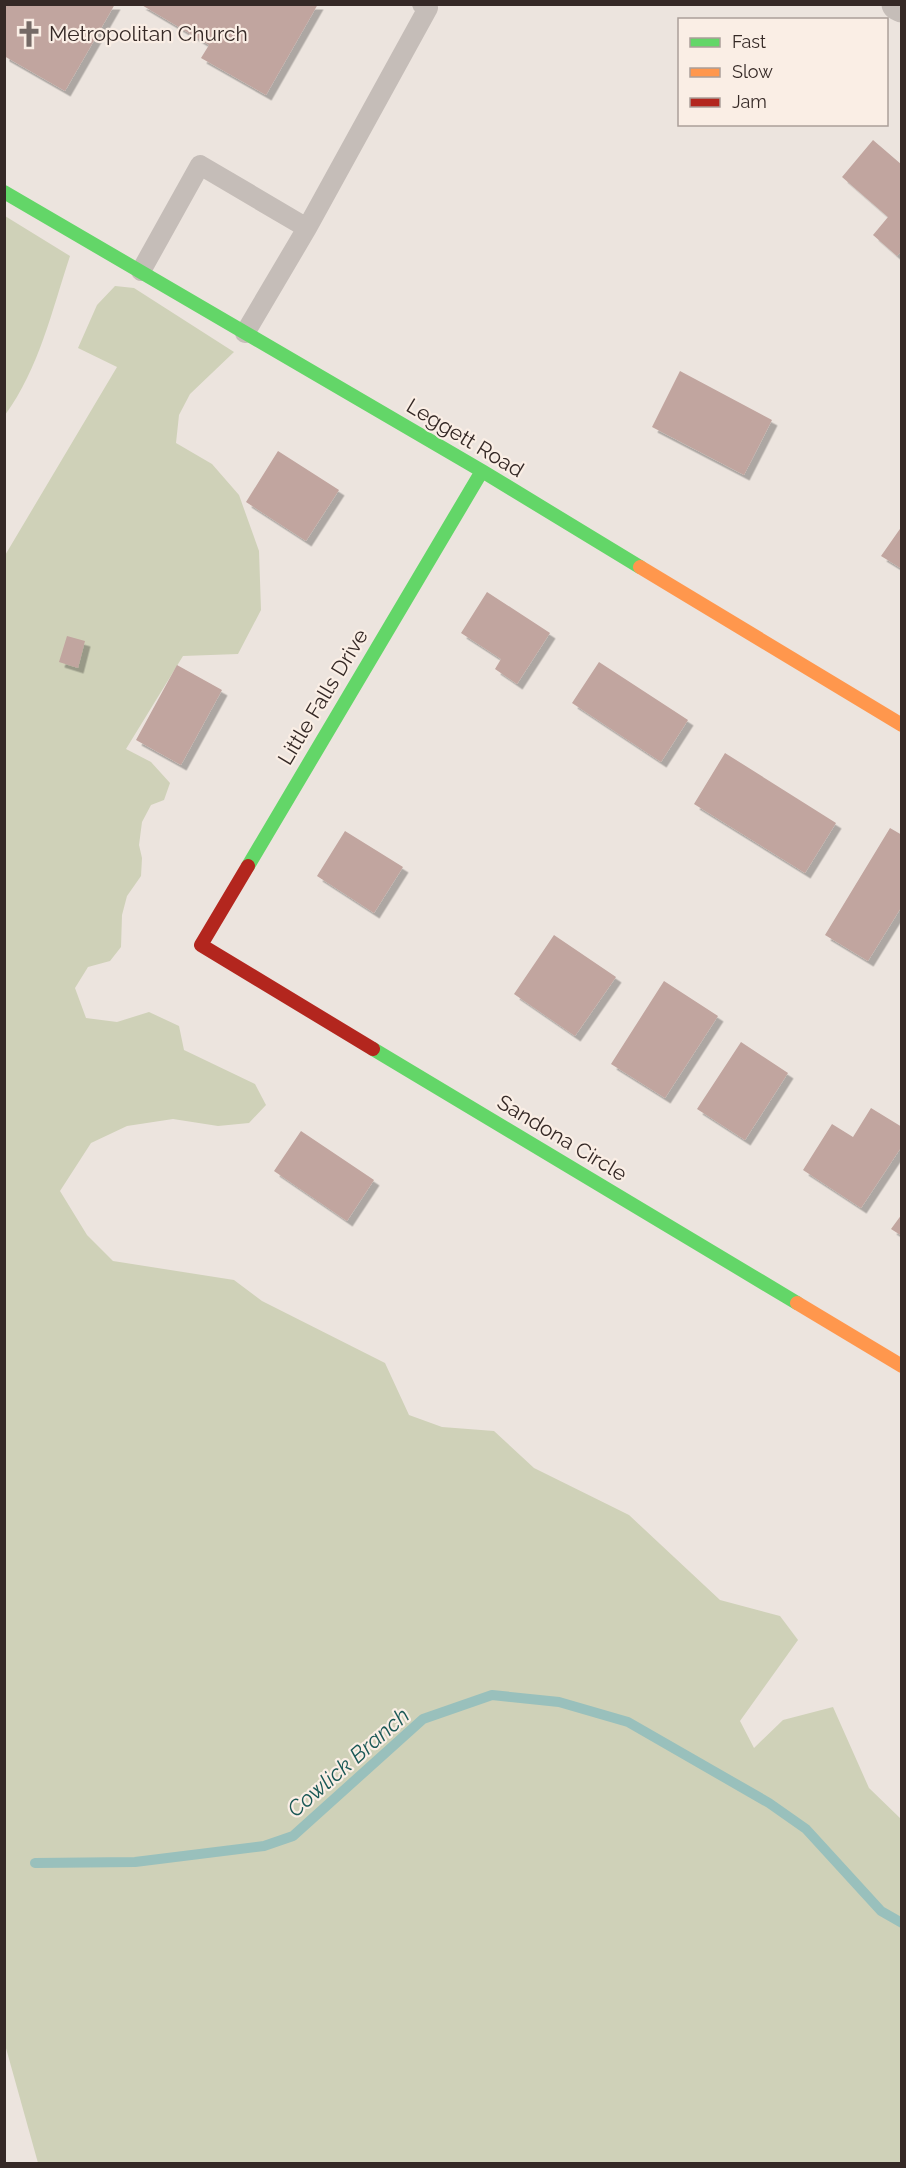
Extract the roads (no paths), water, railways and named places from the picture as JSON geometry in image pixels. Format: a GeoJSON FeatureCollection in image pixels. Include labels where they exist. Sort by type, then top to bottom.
{"type":"FeatureCollection","features":[{"type":"Feature","properties":{"kind":"street","name":"Leggett Road"},"geometry":{"type":"LineString","coordinates":[[4,192],[482,471],[902,725]]}},
{"type":"Feature","properties":{"kind":"street","name":"Little Falls Drive"},"geometry":{"type":"LineString","coordinates":[[201,945],[482,471]]}},
{"type":"Feature","properties":{"kind":"street","name":"Sandona Circle"},"geometry":{"type":"LineString","coordinates":[[201,945],[902,1366]]}},
{"type":"Feature","properties":{"kind":"lane"},"geometry":{"type":"LineString","coordinates":[[245,333],[307,228],[428,8],[422,4]]}},
{"type":"Feature","properties":{"kind":"lane"},"geometry":{"type":"LineString","coordinates":[[141,271],[201,165],[307,228]]}},
{"type":"Feature","properties":{"kind":"waterway","name":"Cowlick Branch"},"geometry":{"type":"LineString","coordinates":[[35,1863],[135,1862],[264,1846],[293,1836],[423,1719],[492,1695],[559,1702],[628,1722],[769,1803],[806,1829],[881,1911],[902,1923]]}},
{"type":"Feature","properties":{"kind":"place","name":"Metropolitan Church"},"geometry":{"type":"Point","coordinates":[29,34]}}]}
